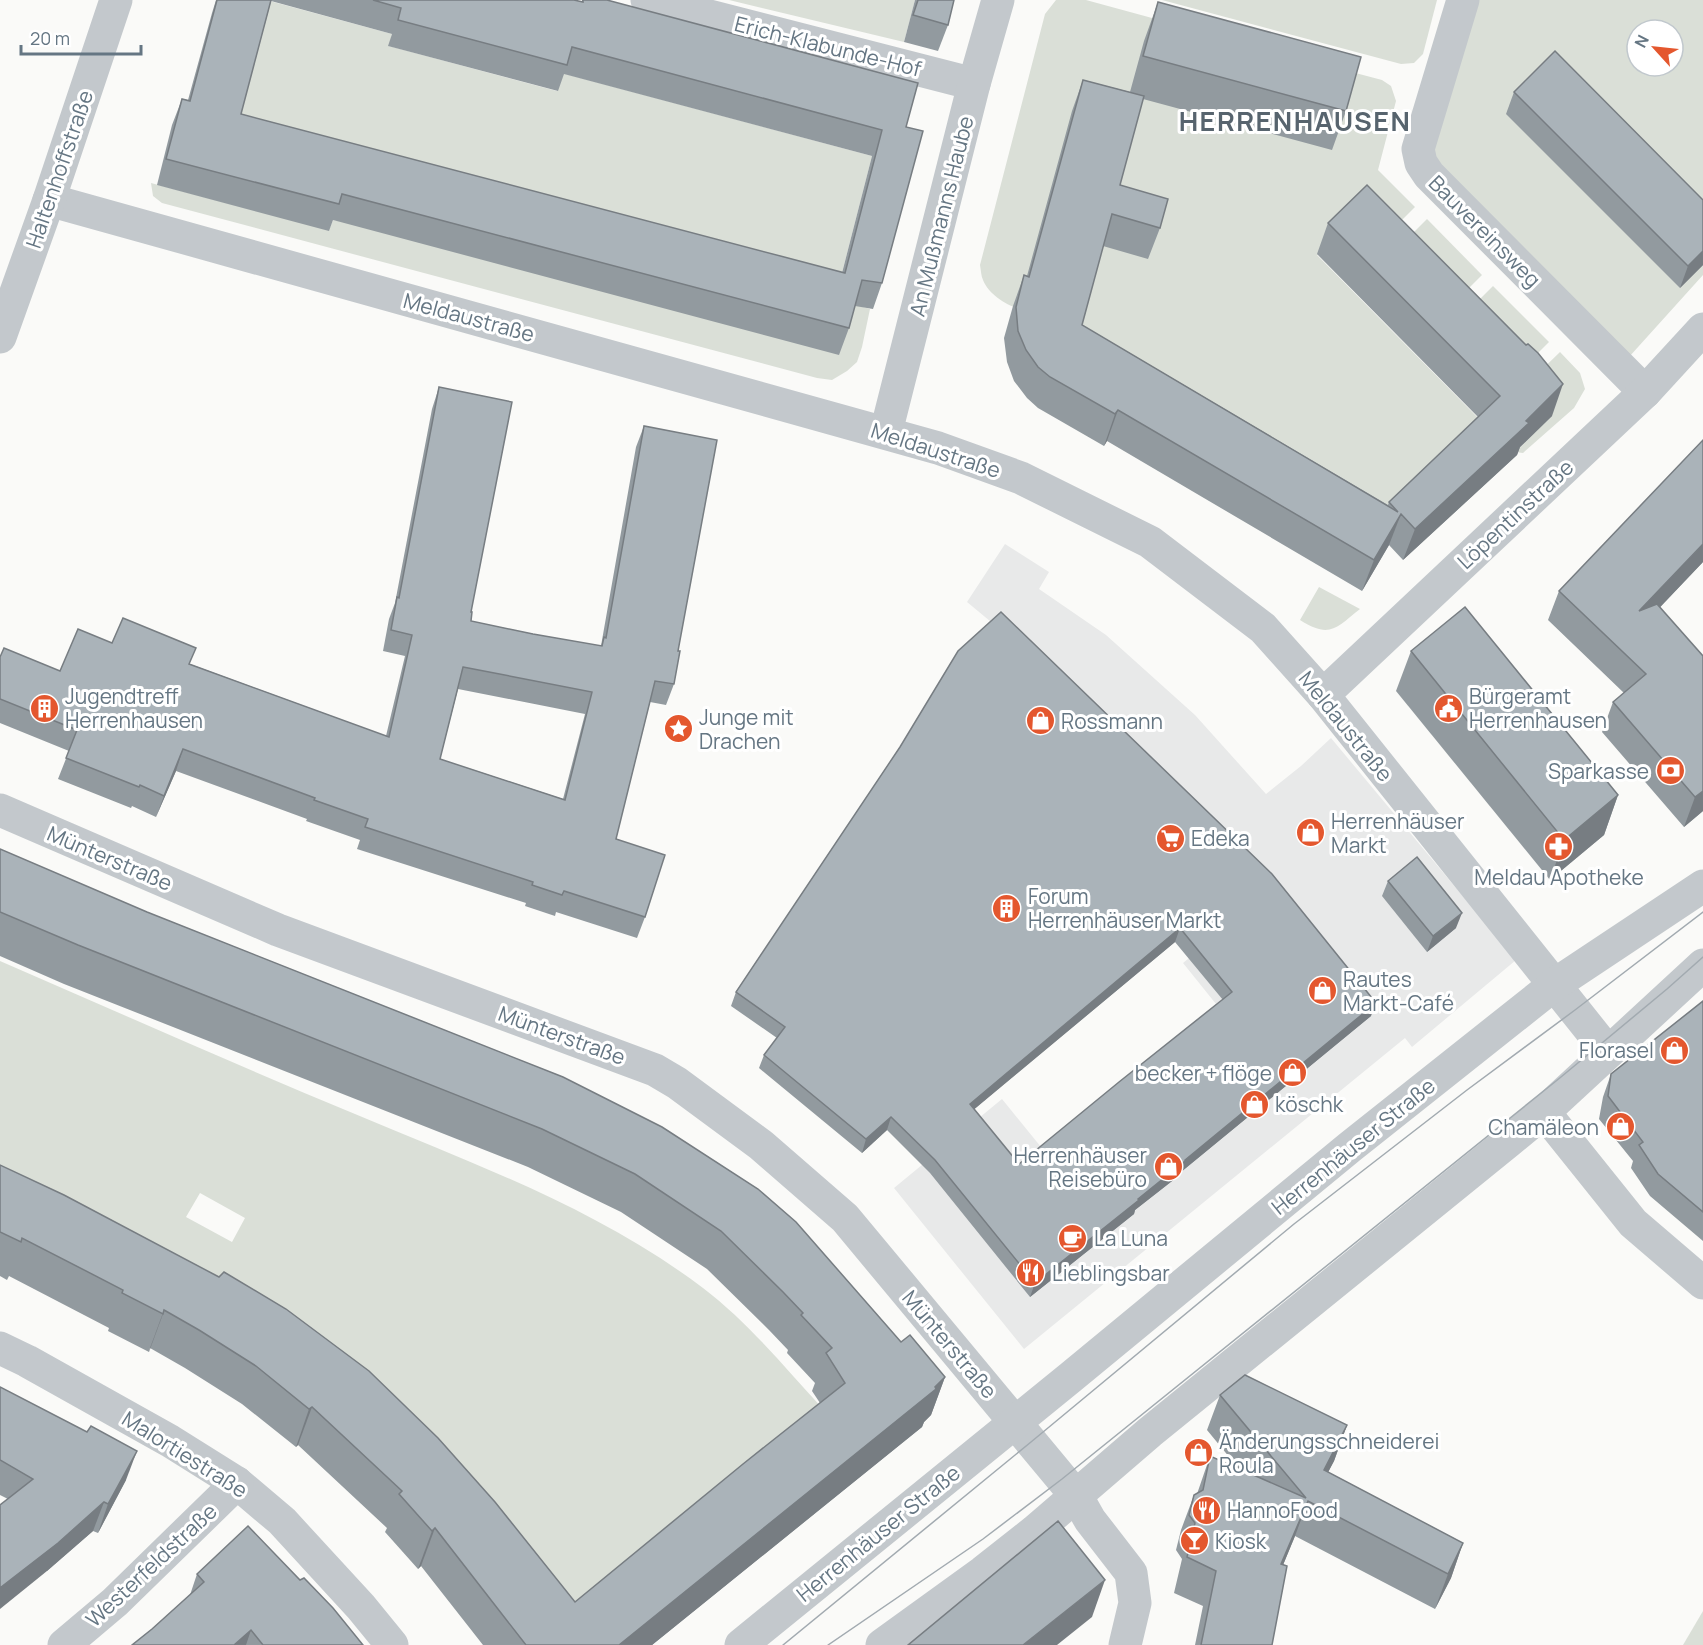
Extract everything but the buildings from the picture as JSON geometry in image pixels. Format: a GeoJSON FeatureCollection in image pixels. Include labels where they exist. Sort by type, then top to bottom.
{"type":"FeatureCollection","features":[{"type":"Feature","properties":{"kind":"street","name":"Haltenhoffstraße"},"geometry":{"type":"LineString","coordinates":[[2,329],[49,200],[116,0]]}},
{"type":"Feature","properties":{"kind":"street","name":"Erich-Klabunde-Hof"},"geometry":{"type":"LineString","coordinates":[[647,0],[974,84]]}},
{"type":"Feature","properties":{"kind":"street","name":"An Mußmanns Haube"},"geometry":{"type":"LineString","coordinates":[[886,432],[974,84],[998,0]]}},
{"type":"Feature","properties":{"kind":"street","name":"Bauvereinsweg"},"geometry":{"type":"LineString","coordinates":[[1463,0],[1418,148],[1421,163],[1429,175],[1645,392]]}},
{"type":"Feature","properties":{"kind":"street","name":"Meldaustraße"},"geometry":{"type":"LineString","coordinates":[[49,200],[938,448],[1021,478],[1150,542],[1263,628],[1323,695],[1608,1052]]}},
{"type":"Feature","properties":{"kind":"street","name":"Löpentinstraße"},"geometry":{"type":"LineString","coordinates":[[1323,695],[1645,392],[1703,329]]}},
{"type":"Feature","properties":{"kind":"street","name":"Münterstraße"},"geometry":{"type":"LineString","coordinates":[[0,810],[278,930],[655,1070],[677,1083],[761,1145],[845,1218],[1015,1423]]}},
{"type":"Feature","properties":{"kind":"street","name":"Herrenhäuser Straße"},"geometry":{"type":"LineString","coordinates":[[741,1645],[1350,1147],[1554,985],[1703,886]]}},
{"type":"Feature","properties":{"kind":"street"},"geometry":{"type":"LineString","coordinates":[[882,1645],[983,1572],[1077,1497],[1150,1432],[1544,1112],[1703,965]]}},
{"type":"Feature","properties":{"kind":"street"},"geometry":{"type":"LineString","coordinates":[[1544,1112],[1633,1223],[1703,1283]]}},
{"type":"Feature","properties":{"kind":"street","name":"Malortiestraße"},"geometry":{"type":"LineString","coordinates":[[0,1348],[170,1441],[237,1483],[282,1521],[361,1607],[392,1645]]}},
{"type":"Feature","properties":{"kind":"street"},"geometry":{"type":"LineString","coordinates":[[1015,1423],[1077,1497],[1090,1520],[1131,1573],[1135,1603],[1125,1645]]}},
{"type":"Feature","properties":{"kind":"street","name":"Westerfeldstraße"},"geometry":{"type":"LineString","coordinates":[[64,1645],[115,1602],[237,1483]]}},
{"type":"Feature","properties":{"kind":"shaded area"},"geometry":{"type":"Polygon","coordinates":[[[266,0],[392,34],[389,46],[557,91],[562,73],[872,156],[835,300],[220,109],[266,0]]]}},
{"type":"Feature","properties":{"kind":"shaded area"},"geometry":{"type":"Polygon","coordinates":[[[729,0],[915,0],[904,42],[729,0]]]}},
{"type":"Feature","properties":{"kind":"shaded area"},"geometry":{"type":"Polygon","coordinates":[[[1056,0],[1086,0],[1196,30],[1129,94],[1018,308],[1003,301],[985,285],[980,265],[1045,14],[1056,0]]]}},
{"type":"Feature","properties":{"kind":"shaded area"},"geometry":{"type":"Polygon","coordinates":[[[1162,0],[1437,0],[1423,54],[1414,63],[1401,64],[1162,0]]]}},
{"type":"Feature","properties":{"kind":"shaded area"},"geometry":{"type":"Polygon","coordinates":[[[1463,0],[1703,0],[1703,275],[1620,367],[1429,175],[1463,0]]]}},
{"type":"Feature","properties":{"kind":"shaded area"},"geometry":{"type":"Polygon","coordinates":[[[1310,61],[1382,80],[1391,86],[1396,101],[1378,170],[1415,207],[1381,241],[1317,255],[1495,435],[1375,536],[1069,322],[1139,98],[1310,61]]]}},
{"type":"Feature","properties":{"kind":"shaded area"},"geometry":{"type":"Polygon","coordinates":[[[151,183],[329,230],[333,220],[853,304],[870,309],[857,362],[832,380],[817,378],[162,203],[153,196],[151,183]]]}},
{"type":"Feature","properties":{"kind":"shaded area"},"geometry":{"type":"Polygon","coordinates":[[[1427,219],[1482,275],[1449,308],[1393,253],[1427,219]]]}},
{"type":"Feature","properties":{"kind":"shaded area"},"geometry":{"type":"Polygon","coordinates":[[[1493,286],[1549,342],[1517,374],[1460,319],[1493,286]]]}},
{"type":"Feature","properties":{"kind":"shaded area"},"geometry":{"type":"Polygon","coordinates":[[[1560,352],[1580,373],[1585,389],[1574,408],[1523,453],[1515,452],[1552,415],[1527,389],[1527,384],[1560,352]]]}},
{"type":"Feature","properties":{"kind":"shaded area"},"geometry":{"type":"Polygon","coordinates":[[[1005,544],[1049,572],[1039,589],[1106,635],[1195,715],[1266,794],[1331,738],[1516,960],[1412,1047],[1405,1038],[1024,1349],[894,1188],[1002,1099],[1041,1147],[1216,1004],[1183,963],[1281,883],[1255,876],[996,626],[967,602],[1005,544]]]}},
{"type":"Feature","properties":{"kind":"shaded area"},"geometry":{"type":"Polygon","coordinates":[[[1319,587],[1360,609],[1332,629],[1326,630],[1310,626],[1300,620],[1319,587]]]}},
{"type":"Feature","properties":{"kind":"shaded area"},"geometry":{"type":"Polygon","coordinates":[[[0,961],[266,1077],[490,1170],[621,1234],[663,1260],[720,1302],[766,1346],[824,1410],[562,1619],[0,1195],[0,961]],[[200,1193],[186,1217],[232,1242],[245,1218],[200,1193]]]}},
{"type":"Feature","properties":{"kind":"shaded area"},"geometry":{"type":"Polygon","coordinates":[[[1703,1611],[1703,1645],[1683,1645],[1703,1611]]]}},
{"type":"Feature","properties":{"kind":"tram line"},"geometry":{"type":"LineString","coordinates":[[783,1645],[1294,1224],[1703,912]]}},
{"type":"Feature","properties":{"kind":"tram line"},"geometry":{"type":"LineString","coordinates":[[828,1645],[983,1539],[1062,1479],[1561,1077],[1703,957]]}},
{"type":"Feature","properties":{"kind":"place","name":"Jugendtreff Herrenhausen"},"geometry":{"type":"Point","coordinates":[44,708]}},
{"type":"Feature","properties":{"kind":"place","name":"Bürgeramt Herrenhausen"},"geometry":{"type":"Point","coordinates":[1448,708]}},
{"type":"Feature","properties":{"kind":"place","name":"Rossmann"},"geometry":{"type":"Point","coordinates":[1040,721]}},
{"type":"Feature","properties":{"kind":"place","name":"Junge mit Drachen"},"geometry":{"type":"Point","coordinates":[678,729]}},
{"type":"Feature","properties":{"kind":"place","name":"Sparkasse"},"geometry":{"type":"Point","coordinates":[1670,771]}},
{"type":"Feature","properties":{"kind":"place","name":"Herrenhäuser Markt"},"geometry":{"type":"Point","coordinates":[1310,833]}},
{"type":"Feature","properties":{"kind":"place","name":"Edeka"},"geometry":{"type":"Point","coordinates":[1170,838]}},
{"type":"Feature","properties":{"kind":"place","name":"Meldau Apotheke"},"geometry":{"type":"Point","coordinates":[1559,846]}},
{"type":"Feature","properties":{"kind":"place","name":"Forum Herrenhäuser Markt"},"geometry":{"type":"Point","coordinates":[1007,908]}},
{"type":"Feature","properties":{"kind":"place","name":"Rautes Markt-Café"},"geometry":{"type":"Point","coordinates":[1322,991]}},
{"type":"Feature","properties":{"kind":"place","name":"Florasel"},"geometry":{"type":"Point","coordinates":[1675,1050]}},
{"type":"Feature","properties":{"kind":"place","name":"becker + flöge"},"geometry":{"type":"Point","coordinates":[1293,1073]}},
{"type":"Feature","properties":{"kind":"place","name":"köschk"},"geometry":{"type":"Point","coordinates":[1254,1104]}},
{"type":"Feature","properties":{"kind":"place","name":"Chamäleon"},"geometry":{"type":"Point","coordinates":[1620,1127]}},
{"type":"Feature","properties":{"kind":"place","name":"Herrenhäuser Reisebüro"},"geometry":{"type":"Point","coordinates":[1168,1167]}},
{"type":"Feature","properties":{"kind":"place","name":"La Luna"},"geometry":{"type":"Point","coordinates":[1073,1238]}},
{"type":"Feature","properties":{"kind":"place","name":"Lieblingsbar"},"geometry":{"type":"Point","coordinates":[1031,1273]}},
{"type":"Feature","properties":{"kind":"place","name":"Änderungsschneiderei Roula"},"geometry":{"type":"Point","coordinates":[1198,1453]}},
{"type":"Feature","properties":{"kind":"place","name":"HannoFood"},"geometry":{"type":"Point","coordinates":[1206,1510]}},
{"type":"Feature","properties":{"kind":"place","name":"Kiosk"},"geometry":{"type":"Point","coordinates":[1194,1541]}},
{"type":"Feature","properties":{"kind":"district","name":"HERRENHAUSEN"},"geometry":{"type":"Point","coordinates":[1295,120]}}]}
